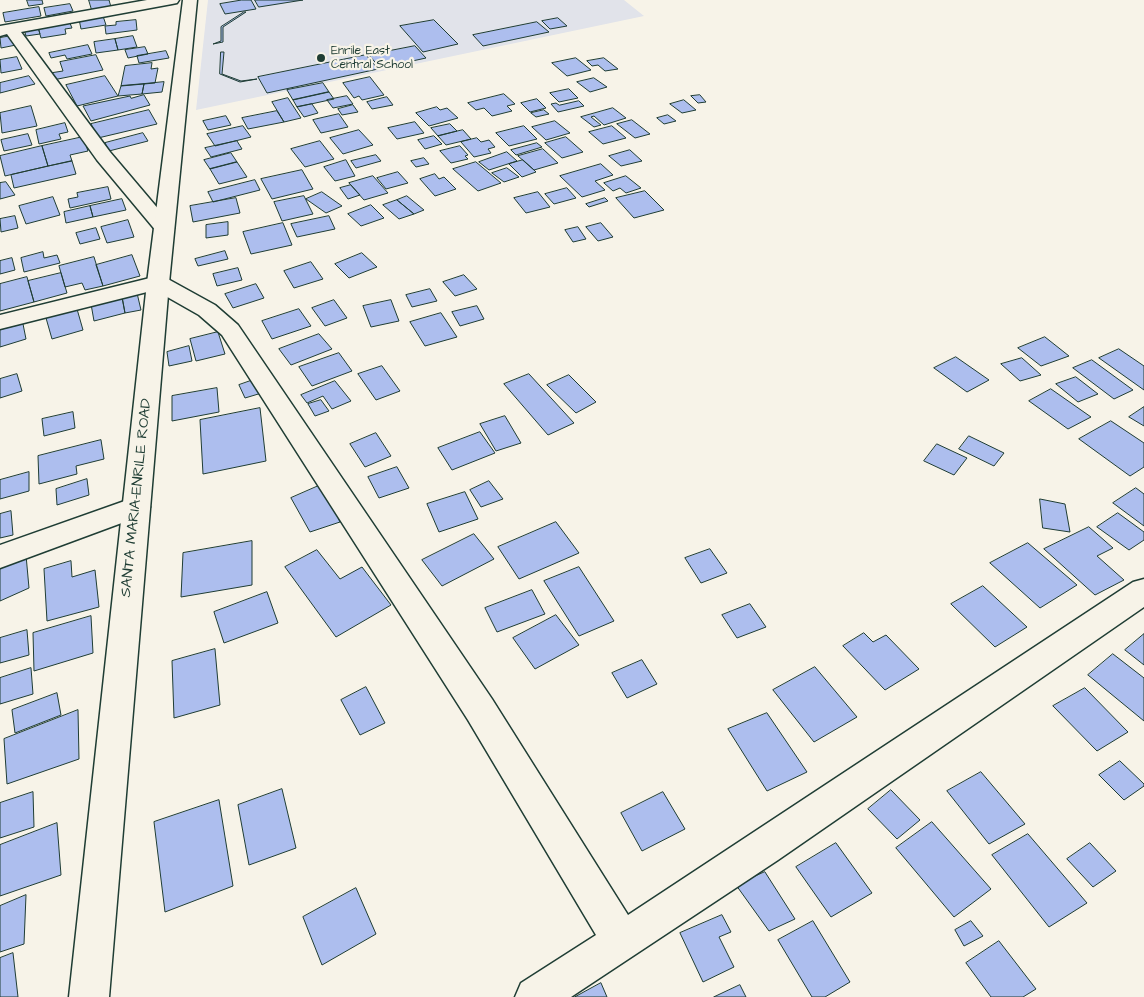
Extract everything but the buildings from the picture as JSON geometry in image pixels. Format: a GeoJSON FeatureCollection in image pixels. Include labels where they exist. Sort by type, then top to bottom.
{"type":"FeatureCollection","features":[{"type":"Feature","properties":{"kind":"street"},"geometry":{"type":"LineString","coordinates":[[164,228],[132,193],[98,151],[5,30],[172,0]]}},
{"type":"Feature","properties":{"kind":"street","name":"SANTA MARIA-ENRILE ROAD"},"geometry":{"type":"LineString","coordinates":[[89,997],[158,283],[190,0]]}},
{"type":"Feature","properties":{"kind":"street"},"geometry":{"type":"LineString","coordinates":[[0,322],[158,283],[207,310],[230,330],[431,632],[576,862],[622,942]]}},
{"type":"Feature","properties":{"kind":"street"},"geometry":{"type":"LineString","coordinates":[[0,557],[136,507]]}},
{"type":"Feature","properties":{"kind":"street"},"geometry":{"type":"LineString","coordinates":[[535,997],[622,942],[979,700],[1144,591]]}},
{"type":"Feature","properties":{"kind":"shaded area","name":"Enrile East Central School"},"geometry":{"type":"Polygon","coordinates":[[[208,0],[624,0],[644,16],[196,110],[208,0]]]}},
{"type":"Feature","properties":{"kind":"place","name":"Enrile East Central School"},"geometry":{"type":"Point","coordinates":[321,58]}}]}
